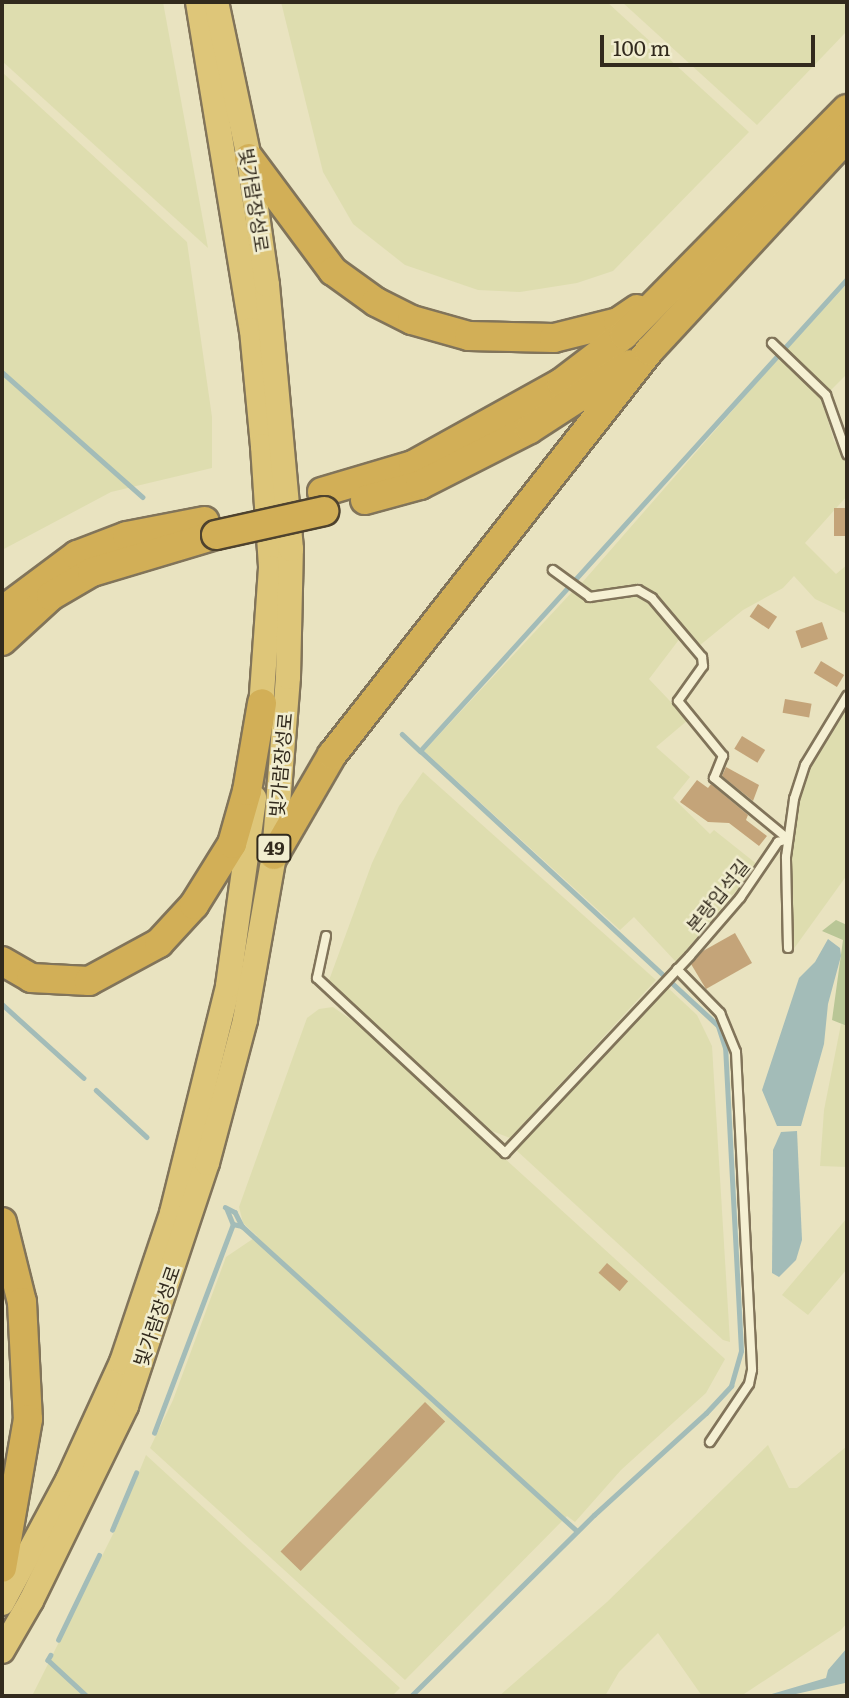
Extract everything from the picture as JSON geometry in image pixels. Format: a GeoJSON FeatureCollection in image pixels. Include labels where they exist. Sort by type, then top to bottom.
{"type":"FeatureCollection","features":[{"type":"Feature","properties":{"kind":"highway","name":"빛가람장성로"},"geometry":{"type":"LineString","coordinates":[[2,1603],[68,1480],[122,1362],[172,1213],[228,986],[248,865],[271,568],[252,330],[198,2]]}},
{"type":"Feature","properties":{"kind":"highway","name":"빛가람장성로"},"geometry":{"type":"LineString","coordinates":[[2,1651],[32,1601],[126,1406],[151,1333],[207,1163],[245,1020],[274,855],[288,677],[291,549],[279,376],[249,158],[216,2]]}},
{"type":"Feature","properties":{"kind":"highway"},"geometry":{"type":"LineString","coordinates":[[274,855],[332,755],[649,351],[774,203],[815,145],[847,109]]}},
{"type":"Feature","properties":{"kind":"highway"},"geometry":{"type":"LineString","coordinates":[[323,501],[413,465],[465,440],[572,375],[624,335],[681,281],[847,137]]}},
{"type":"Feature","properties":{"kind":"highway"},"geometry":{"type":"LineString","coordinates":[[249,158],[333,271],[376,302],[412,320],[469,335],[554,338],[618,322],[681,281]]}},
{"type":"Feature","properties":{"kind":"highway"},"geometry":{"type":"LineString","coordinates":[[2,641],[51,596],[92,572],[215,527],[323,501],[420,485],[530,429],[649,351]]}},
{"type":"Feature","properties":{"kind":"highway"},"geometry":{"type":"LineString","coordinates":[[2,611],[76,555],[127,536],[215,527]]}},
{"type":"Feature","properties":{"kind":"highway"},"geometry":{"type":"LineString","coordinates":[[2,961],[32,978],[89,981],[159,943],[194,905],[232,844],[247,790],[262,703]]}},
{"type":"Feature","properties":{"kind":"highway"},"geometry":{"type":"LineString","coordinates":[[2,1569],[28,1419],[22,1302],[3,1225]]}},
{"type":"Feature","properties":{"kind":"lane"},"geometry":{"type":"LineString","coordinates":[[775,345],[826,395],[847,454]]}},
{"type":"Feature","properties":{"kind":"lane"},"geometry":{"type":"LineString","coordinates":[[553,570],[583,593],[608,598],[638,590],[652,598],[702,657],[703,666],[678,701],[723,756],[714,778],[719,786],[788,839]]}},
{"type":"Feature","properties":{"kind":"lane"},"geometry":{"type":"LineString","coordinates":[[788,948],[788,839],[805,765],[847,696]]}},
{"type":"Feature","properties":{"kind":"lane","name":"본량입석길"},"geometry":{"type":"LineString","coordinates":[[326,936],[317,978],[505,1153],[740,898],[778,842],[788,839]]}},
{"type":"Feature","properties":{"kind":"lane"},"geometry":{"type":"LineString","coordinates":[[674,972],[720,1013],[736,1052],[752,1370],[749,1384],[710,1442]]}},
{"type":"Feature","properties":{"kind":"green space"},"geometry":{"type":"Polygon","coordinates":[[[2,2],[163,2],[208,248],[2,61],[2,2]]]}},
{"type":"Feature","properties":{"kind":"green space"},"geometry":{"type":"Polygon","coordinates":[[[281,2],[607,2],[749,132],[613,271],[577,283],[520,292],[478,290],[405,265],[353,224],[323,172],[281,2]]]}},
{"type":"Feature","properties":{"kind":"green space"},"geometry":{"type":"Polygon","coordinates":[[[622,2],[847,2],[847,31],[757,125],[622,2]]]}},
{"type":"Feature","properties":{"kind":"green space"},"geometry":{"type":"Polygon","coordinates":[[[2,72],[187,242],[212,417],[212,468],[111,492],[2,550],[2,72]]]}},
{"type":"Feature","properties":{"kind":"green space"},"geometry":{"type":"Polygon","coordinates":[[[847,284],[847,374],[829,392],[787,349],[847,284]]]}},
{"type":"Feature","properties":{"kind":"green space"},"geometry":{"type":"Polygon","coordinates":[[[782,354],[821,397],[834,441],[847,458],[847,496],[805,543],[836,574],[847,565],[847,614],[815,599],[794,576],[783,588],[743,610],[699,646],[640,583],[605,594],[589,593],[580,585],[782,354]]]}},
{"type":"Feature","properties":{"kind":"green space"},"geometry":{"type":"Polygon","coordinates":[[[572,592],[590,601],[638,594],[681,637],[649,679],[688,720],[656,747],[690,777],[673,798],[710,834],[714,830],[758,865],[676,962],[634,917],[620,930],[424,751],[572,592]]]}},
{"type":"Feature","properties":{"kind":"green space"},"geometry":{"type":"Polygon","coordinates":[[[847,704],[847,875],[790,954],[792,827],[809,767],[847,704]]]}},
{"type":"Feature","properties":{"kind":"green space"},"geometry":{"type":"Polygon","coordinates":[[[423,772],[656,980],[510,1138],[492,1131],[328,983],[372,863],[399,806],[423,772]]]}},
{"type":"Feature","properties":{"kind":"green space"},"geometry":{"type":"Polygon","coordinates":[[[836,920],[847,925],[847,1026],[832,1020],[843,940],[822,931],[836,920]]]}},
{"type":"Feature","properties":{"kind":"green space"},"geometry":{"type":"Polygon","coordinates":[[[666,986],[697,1015],[712,1046],[730,1342],[723,1340],[516,1150],[666,986]]]}},
{"type":"Feature","properties":{"kind":"green space"},"geometry":{"type":"Polygon","coordinates":[[[333,1007],[356,1023],[725,1359],[706,1393],[621,1470],[575,1522],[567,1516],[405,1680],[150,1448],[173,1400],[226,1257],[257,1236],[243,1223],[239,1207],[307,1018],[319,1009],[333,1007]]]}},
{"type":"Feature","properties":{"kind":"green space"},"geometry":{"type":"Polygon","coordinates":[[[841,1024],[847,1026],[847,1167],[820,1166],[824,1110],[841,1024]]]}},
{"type":"Feature","properties":{"kind":"green space"},"geometry":{"type":"Polygon","coordinates":[[[847,1218],[847,1269],[808,1315],[782,1295],[847,1218]]]}},
{"type":"Feature","properties":{"kind":"green space"},"geometry":{"type":"Polygon","coordinates":[[[768,1445],[789,1488],[797,1488],[847,1446],[847,1623],[841,1630],[741,1696],[702,1696],[658,1633],[619,1672],[605,1696],[499,1696],[607,1602],[768,1445]]]}},
{"type":"Feature","properties":{"kind":"green space"},"geometry":{"type":"Polygon","coordinates":[[[146,1455],[400,1688],[393,1695],[32,1696],[117,1526],[146,1455]]]}},
{"type":"Feature","properties":{"kind":"water"},"geometry":{"type":"Polygon","coordinates":[[[828,939],[840,948],[841,956],[828,1004],[824,1044],[801,1126],[777,1126],[762,1090],[799,978],[815,962],[828,939]]]}},
{"type":"Feature","properties":{"kind":"water"},"geometry":{"type":"Polygon","coordinates":[[[797,1131],[802,1240],[796,1260],[779,1277],[772,1273],[773,1150],[781,1132],[797,1131]]]}},
{"type":"Feature","properties":{"kind":"water"},"geometry":{"type":"Polygon","coordinates":[[[847,1648],[845,1683],[787,1696],[765,1696],[826,1678],[828,1670],[847,1648]]]}},
{"type":"Feature","properties":{"kind":"building"},"geometry":{"type":"Polygon","coordinates":[[[834,508],[847,508],[847,536],[834,536],[834,508]]]}},
{"type":"Feature","properties":{"kind":"building"},"geometry":{"type":"Polygon","coordinates":[[[758,604],[777,617],[769,629],[750,616],[758,604]]]}},
{"type":"Feature","properties":{"kind":"building"},"geometry":{"type":"Polygon","coordinates":[[[822,622],[828,639],[801,648],[796,631],[822,622]]]}},
{"type":"Feature","properties":{"kind":"building"},"geometry":{"type":"Polygon","coordinates":[[[821,661],[844,675],[837,687],[814,673],[821,661]]]}},
{"type":"Feature","properties":{"kind":"building"},"geometry":{"type":"Polygon","coordinates":[[[785,699],[812,704],[809,717],[783,713],[785,699]]]}},
{"type":"Feature","properties":{"kind":"building"},"geometry":{"type":"Polygon","coordinates":[[[742,736],[765,750],[757,763],[734,749],[742,736]]]}},
{"type":"Feature","properties":{"kind":"building"},"geometry":{"type":"Polygon","coordinates":[[[726,767],[759,785],[753,801],[722,776],[726,767]]]}},
{"type":"Feature","properties":{"kind":"building"},"geometry":{"type":"Polygon","coordinates":[[[697,780],[708,788],[711,784],[748,815],[746,820],[767,836],[759,846],[729,823],[708,822],[680,802],[697,780]]]}},
{"type":"Feature","properties":{"kind":"building"},"geometry":{"type":"Polygon","coordinates":[[[735,933],[752,963],[706,989],[691,964],[703,951],[735,933]]]}},
{"type":"Feature","properties":{"kind":"building"},"geometry":{"type":"Polygon","coordinates":[[[607,1263],[628,1281],[620,1291],[598,1273],[607,1263]]]}},
{"type":"Feature","properties":{"kind":"building"},"geometry":{"type":"Polygon","coordinates":[[[425,1402],[445,1421],[301,1571],[281,1552],[425,1402]]]}},
{"type":"Feature","properties":{"kind":"waterway"},"geometry":{"type":"LineString","coordinates":[[411,1696],[594,1515],[706,1413],[731,1386],[741,1351],[725,1048],[718,1026],[420,751],[847,279]]}},
{"type":"Feature","properties":{"kind":"waterway"},"geometry":{"type":"LineString","coordinates":[[2,372],[143,497]]}},
{"type":"Feature","properties":{"kind":"waterway"},"geometry":{"type":"LineString","coordinates":[[402,734],[420,751]]}},
{"type":"Feature","properties":{"kind":"waterway"},"geometry":{"type":"LineString","coordinates":[[2,1004],[84,1078]]}},
{"type":"Feature","properties":{"kind":"waterway"},"geometry":{"type":"LineString","coordinates":[[96,1090],[147,1137]]}},
{"type":"Feature","properties":{"kind":"waterway"},"geometry":{"type":"LineString","coordinates":[[225,1207],[235,1212],[242,1226],[577,1531]]}},
{"type":"Feature","properties":{"kind":"waterway"},"geometry":{"type":"LineString","coordinates":[[227,1209],[233,1224],[242,1226]]}},
{"type":"Feature","properties":{"kind":"waterway"},"geometry":{"type":"LineString","coordinates":[[154,1433],[233,1224]]}},
{"type":"Feature","properties":{"kind":"waterway"},"geometry":{"type":"LineString","coordinates":[[112,1530],[136,1473]]}},
{"type":"Feature","properties":{"kind":"waterway"},"geometry":{"type":"LineString","coordinates":[[58,1640],[99,1555]]}},
{"type":"Feature","properties":{"kind":"waterway"},"geometry":{"type":"LineString","coordinates":[[51,1655],[48,1660],[87,1696]]}}]}
